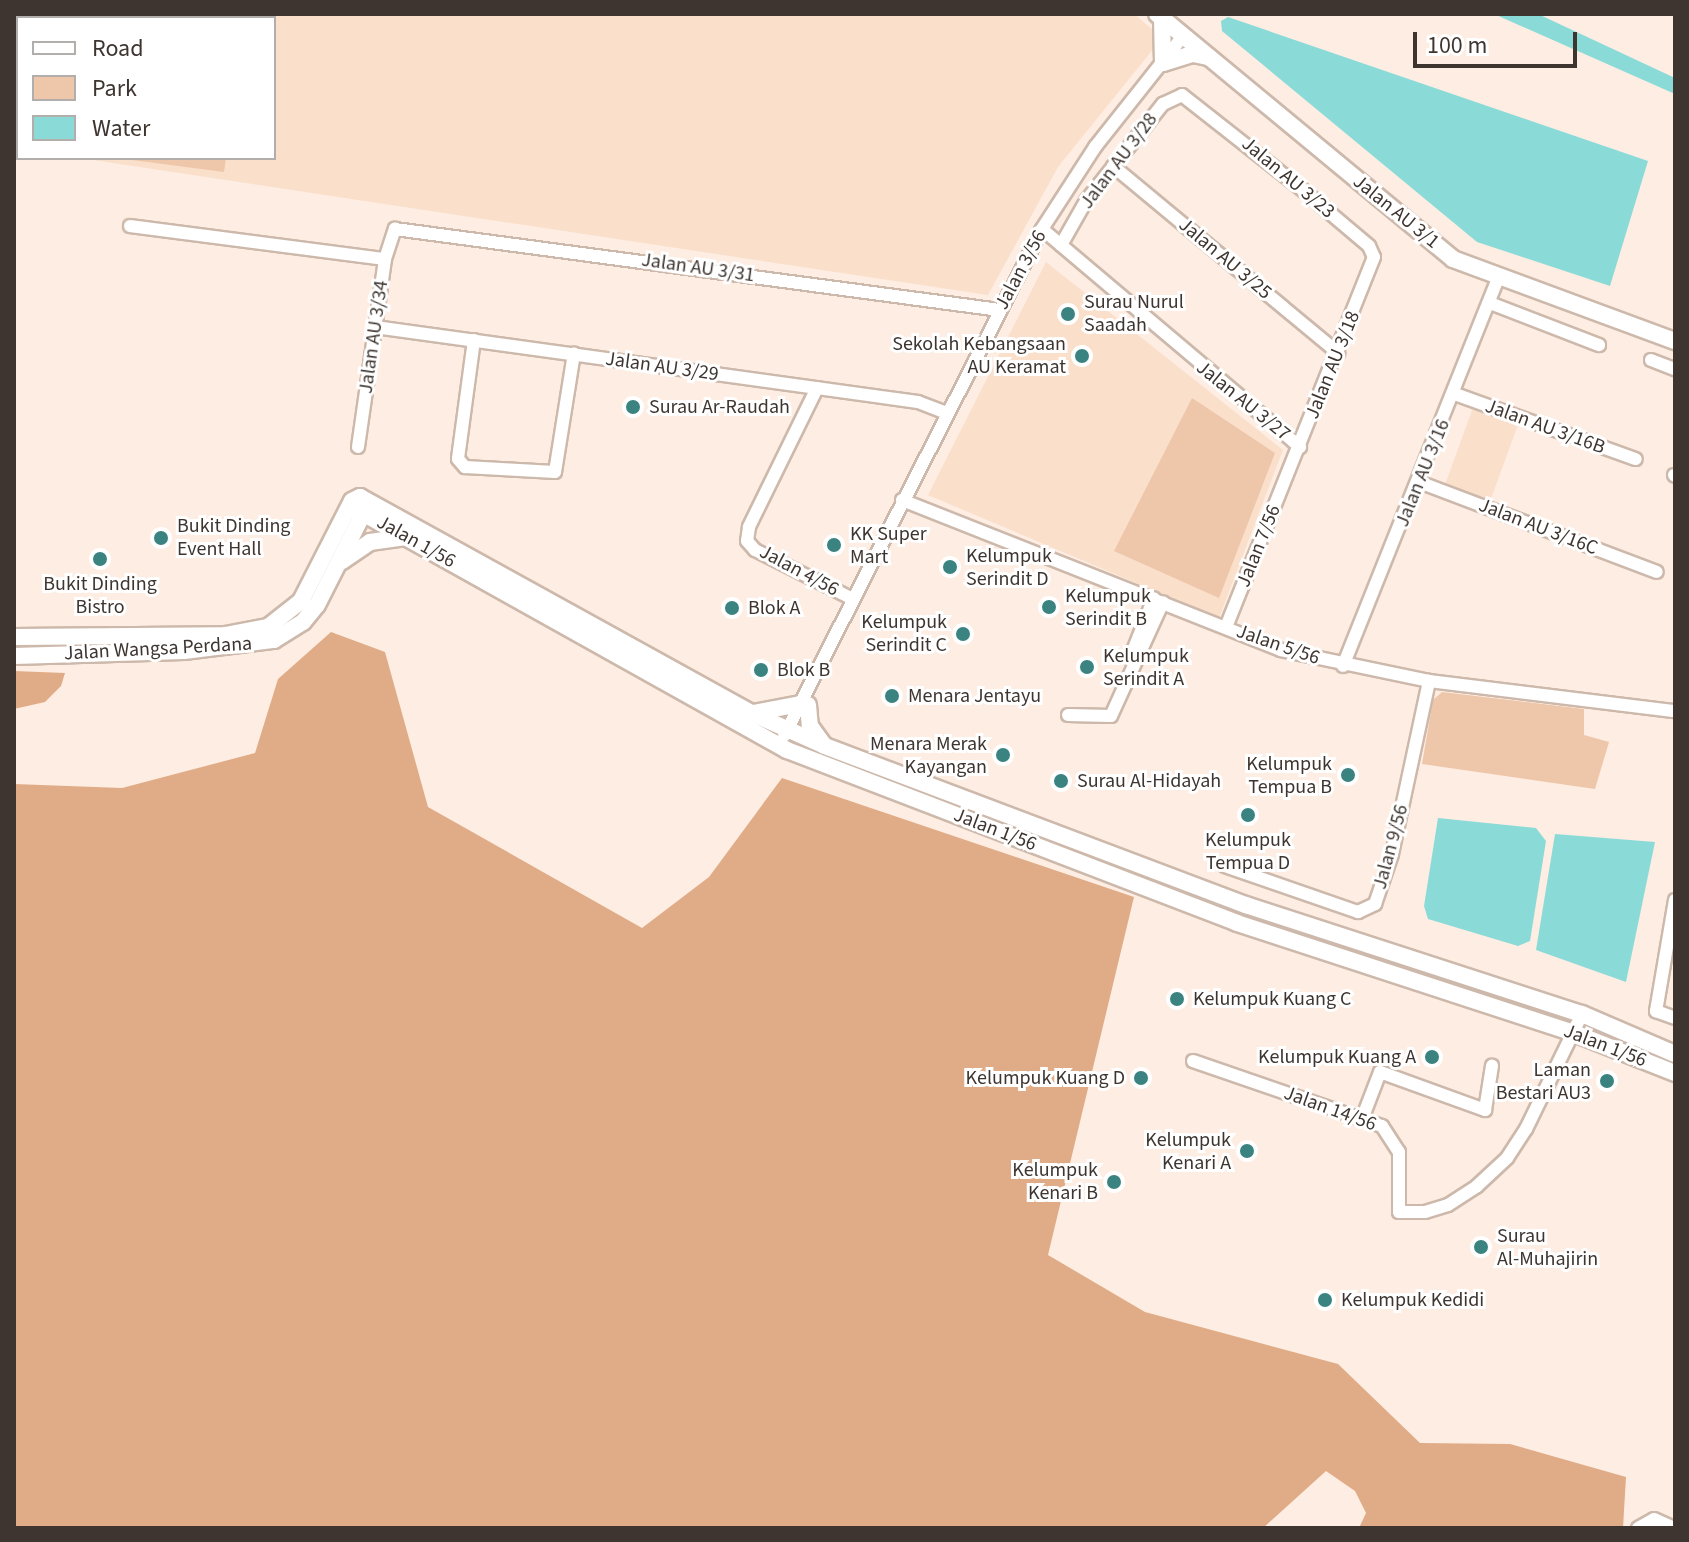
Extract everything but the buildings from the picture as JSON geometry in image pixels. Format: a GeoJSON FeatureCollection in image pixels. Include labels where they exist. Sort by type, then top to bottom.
{"type":"FeatureCollection","features":[{"type":"Feature","properties":{"kind":"main road","name":"Jalan AU 3/1"},"geometry":{"type":"LineString","coordinates":[[1159,16],[1453,259],[1675,341]]}},
{"type":"Feature","properties":{"kind":"main road"},"geometry":{"type":"LineString","coordinates":[[1159,16],[1163,63],[1193,54],[1211,57]]}},
{"type":"Feature","properties":{"kind":"main road","name":"Jalan 1/56"},"geometry":{"type":"LineString","coordinates":[[360,504],[406,537],[783,748],[1237,923],[1574,1033],[1675,1073]]}},
{"type":"Feature","properties":{"kind":"main road","name":"Jalan 1/56"},"geometry":{"type":"LineString","coordinates":[[360,504],[751,713],[825,746],[1246,905],[1582,1014],[1675,1054]]}},
{"type":"Feature","properties":{"kind":"main road","name":"Jalan Wangsa Perdana"},"geometry":{"type":"LineString","coordinates":[[14,656],[254,645],[303,622],[337,566],[360,504]]}},
{"type":"Feature","properties":{"kind":"main road","name":"Jalan Wangsa Perdana"},"geometry":{"type":"LineString","coordinates":[[14,637],[225,635],[268,627],[301,601],[360,504]]}},
{"type":"Feature","properties":{"kind":"main road"},"geometry":{"type":"LineString","coordinates":[[337,566],[370,542],[406,537]]}},
{"type":"Feature","properties":{"kind":"main road"},"geometry":{"type":"LineString","coordinates":[[751,713],[805,702],[810,726],[825,746]]}},
{"type":"Feature","properties":{"kind":"street","name":"Jalan 3/56"},"geometry":{"type":"LineString","coordinates":[[783,748],[902,500],[1042,229],[1095,147],[1183,36]]}},
{"type":"Feature","properties":{"kind":"street","name":"Jalan AU 3/28"},"geometry":{"type":"LineString","coordinates":[[1061,245],[1113,166],[1171,96],[1190,96]]}},
{"type":"Feature","properties":{"kind":"street","name":"Jalan AU 3/23"},"geometry":{"type":"LineString","coordinates":[[1190,96],[1369,246],[1373,266]]}},
{"type":"Feature","properties":{"kind":"street","name":"Jalan AU 3/25"},"geometry":{"type":"LineString","coordinates":[[1113,166],[1338,353]]}},
{"type":"Feature","properties":{"kind":"street"},"geometry":{"type":"LineString","coordinates":[[130,226],[385,259]]}},
{"type":"Feature","properties":{"kind":"street","name":"Jalan AU 3/34"},"geometry":{"type":"LineString","coordinates":[[358,447],[385,259],[395,229]]}},
{"type":"Feature","properties":{"kind":"street","name":"Jalan AU 3/31"},"geometry":{"type":"LineString","coordinates":[[395,229],[1000,310]]}},
{"type":"Feature","properties":{"kind":"street","name":"Jalan AU 3/27"},"geometry":{"type":"LineString","coordinates":[[1042,229],[1300,447]]}},
{"type":"Feature","properties":{"kind":"street","name":"Jalan AU 3/18"},"geometry":{"type":"LineString","coordinates":[[1292,464],[1373,266]]}},
{"type":"Feature","properties":{"kind":"street","name":"Jalan AU 3/16"},"geometry":{"type":"LineString","coordinates":[[1343,666],[1455,394],[1498,278]]}},
{"type":"Feature","properties":{"kind":"street"},"geometry":{"type":"LineString","coordinates":[[1490,303],[1599,345]]}},
{"type":"Feature","properties":{"kind":"street","name":"Jalan AU 3/29"},"geometry":{"type":"LineString","coordinates":[[375,327],[918,402],[947,413]]}},
{"type":"Feature","properties":{"kind":"street"},"geometry":{"type":"LineString","coordinates":[[474,340],[460,465],[550,473],[558,468],[574,354]]}},
{"type":"Feature","properties":{"kind":"street"},"geometry":{"type":"LineString","coordinates":[[1651,360],[1675,369]]}},
{"type":"Feature","properties":{"kind":"street","name":"Jalan 4/56"},"geometry":{"type":"LineString","coordinates":[[817,388],[749,527],[747,541],[755,550],[853,599]]}},
{"type":"Feature","properties":{"kind":"street","name":"Jalan AU 3/16B"},"geometry":{"type":"LineString","coordinates":[[1455,394],[1636,459]]}},
{"type":"Feature","properties":{"kind":"street","name":"Jalan 7/56"},"geometry":{"type":"LineString","coordinates":[[1226,627],[1292,464]]}},
{"type":"Feature","properties":{"kind":"street","name":"Jalan AU 3/16C"},"geometry":{"type":"LineString","coordinates":[[1419,482],[1657,572]]}},
{"type":"Feature","properties":{"kind":"street","name":"Jalan 5/56"},"geometry":{"type":"LineString","coordinates":[[902,500],[1226,627],[1343,666],[1429,681],[1675,711]]}},
{"type":"Feature","properties":{"kind":"street"},"geometry":{"type":"LineString","coordinates":[[1068,715],[1111,716],[1158,600]]}},
{"type":"Feature","properties":{"kind":"street","name":"Jalan 9/56"},"geometry":{"type":"LineString","coordinates":[[1225,866],[1358,912],[1375,904],[1392,854],[1429,681]]}},
{"type":"Feature","properties":{"kind":"street"},"geometry":{"type":"LineString","coordinates":[[1675,901],[1656,1011],[1675,1018]]}},
{"type":"Feature","properties":{"kind":"street"},"geometry":{"type":"LineString","coordinates":[[1574,1033],[1582,1014]]}},
{"type":"Feature","properties":{"kind":"street","name":"Jalan 14/56"},"geometry":{"type":"LineString","coordinates":[[1193,1061],[1382,1126],[1395,1140],[1399,1212],[1448,1205],[1507,1158],[1574,1033]]}},
{"type":"Feature","properties":{"kind":"street"},"geometry":{"type":"LineString","coordinates":[[1362,1119],[1380,1072],[1485,1110],[1492,1066]]}},
{"type":"Feature","properties":{"kind":"street"},"geometry":{"type":"LineString","coordinates":[[1638,1528],[1654,1519],[1674,1528]]}},
{"type":"Feature","properties":{"kind":"shaded area"},"geometry":{"type":"Polygon","coordinates":[[[14,14],[1134,14],[1154,31],[1154,48],[1058,167],[988,295],[93,160],[276,160],[276,16],[16,16],[16,78],[14,14]]]}},
{"type":"Feature","properties":{"kind":"shaded area","name":"Sekolah Kebangsaan AU Keramat"},"geometry":{"type":"Polygon","coordinates":[[[1046,262],[1283,450],[1219,618],[928,495],[1046,262]]]}},
{"type":"Feature","properties":{"kind":"shaded area"},"geometry":{"type":"Polygon","coordinates":[[[1474,405],[1519,421],[1489,503],[1444,487],[1474,405]]]}},
{"type":"Feature","properties":{"kind":"shaded area"},"geometry":{"type":"Polygon","coordinates":[[[331,632],[385,652],[428,807],[642,928],[709,877],[782,778],[1134,897],[1048,1255],[1145,1312],[1338,1364],[1420,1443],[1510,1444],[1626,1477],[1623,1528],[1359,1528],[1366,1513],[1355,1491],[1326,1471],[1263,1528],[14,1528],[14,784],[122,788],[255,753],[278,679],[331,632]]]}},
{"type":"Feature","properties":{"kind":"shaded area"},"geometry":{"type":"Polygon","coordinates":[[[14,671],[65,673],[61,686],[45,702],[14,709],[14,671]]]}},
{"type":"Feature","properties":{"kind":"green space"},"geometry":{"type":"Polygon","coordinates":[[[132,160],[226,160],[224,172],[132,160]]]}},
{"type":"Feature","properties":{"kind":"green space"},"geometry":{"type":"Polygon","coordinates":[[[1192,398],[1275,453],[1219,598],[1114,551],[1192,398]]]}},
{"type":"Feature","properties":{"kind":"green space"},"geometry":{"type":"Polygon","coordinates":[[[1442,692],[1584,709],[1584,735],[1609,742],[1595,789],[1422,764],[1433,700],[1442,692]]]}},
{"type":"Feature","properties":{"kind":"water"},"geometry":{"type":"Polygon","coordinates":[[[1494,14],[1538,14],[1675,78],[1675,94],[1494,14]]]}},
{"type":"Feature","properties":{"kind":"water"},"geometry":{"type":"Polygon","coordinates":[[[1228,17],[1648,161],[1610,286],[1477,242],[1222,31],[1221,21],[1228,17]]]}},
{"type":"Feature","properties":{"kind":"water"},"geometry":{"type":"Polygon","coordinates":[[[1438,818],[1536,828],[1546,841],[1530,941],[1518,946],[1428,919],[1424,906],[1438,818]]]}},
{"type":"Feature","properties":{"kind":"water"},"geometry":{"type":"Polygon","coordinates":[[[1555,834],[1655,842],[1626,982],[1536,950],[1555,834]]]}},
{"type":"Feature","properties":{"kind":"place","name":"Surau Nurul Saadah"},"geometry":{"type":"Point","coordinates":[1068,314]}},
{"type":"Feature","properties":{"kind":"place","name":"Sekolah Kebangsaan AU Keramat"},"geometry":{"type":"Point","coordinates":[1082,356]}},
{"type":"Feature","properties":{"kind":"place","name":"Surau Ar-Raudah"},"geometry":{"type":"Point","coordinates":[633,407]}},
{"type":"Feature","properties":{"kind":"place","name":"Bukit Dinding Event Hall"},"geometry":{"type":"Point","coordinates":[161,538]}},
{"type":"Feature","properties":{"kind":"place","name":"KK Super Mart"},"geometry":{"type":"Point","coordinates":[834,545]}},
{"type":"Feature","properties":{"kind":"place","name":"Bukit Dinding Bistro"},"geometry":{"type":"Point","coordinates":[100,559]}},
{"type":"Feature","properties":{"kind":"place","name":"Kelumpuk Serindit D"},"geometry":{"type":"Point","coordinates":[950,567]}},
{"type":"Feature","properties":{"kind":"place","name":"Kelumpuk Serindit B"},"geometry":{"type":"Point","coordinates":[1049,607]}},
{"type":"Feature","properties":{"kind":"place","name":"Blok A"},"geometry":{"type":"Point","coordinates":[732,608]}},
{"type":"Feature","properties":{"kind":"place","name":"Kelumpuk Serindit C"},"geometry":{"type":"Point","coordinates":[963,634]}},
{"type":"Feature","properties":{"kind":"place","name":"Kelumpuk Serindit A"},"geometry":{"type":"Point","coordinates":[1087,667]}},
{"type":"Feature","properties":{"kind":"place","name":"Blok B"},"geometry":{"type":"Point","coordinates":[761,670]}},
{"type":"Feature","properties":{"kind":"place","name":"Menara Jentayu"},"geometry":{"type":"Point","coordinates":[892,696]}},
{"type":"Feature","properties":{"kind":"place","name":"Menara Merak Kayangan"},"geometry":{"type":"Point","coordinates":[1003,755]}},
{"type":"Feature","properties":{"kind":"place","name":"Kelumpuk Tempua B"},"geometry":{"type":"Point","coordinates":[1348,775]}},
{"type":"Feature","properties":{"kind":"place","name":"Surau Al-Hidayah"},"geometry":{"type":"Point","coordinates":[1061,781]}},
{"type":"Feature","properties":{"kind":"place","name":"Kelumpuk Tempua D"},"geometry":{"type":"Point","coordinates":[1248,815]}},
{"type":"Feature","properties":{"kind":"place","name":"Kelumpuk Kuang C"},"geometry":{"type":"Point","coordinates":[1177,999]}},
{"type":"Feature","properties":{"kind":"place","name":"Kelumpuk Kuang A"},"geometry":{"type":"Point","coordinates":[1432,1057]}},
{"type":"Feature","properties":{"kind":"place","name":"Kelumpuk Kuang D"},"geometry":{"type":"Point","coordinates":[1141,1078]}},
{"type":"Feature","properties":{"kind":"place","name":"Laman Bestari AU3"},"geometry":{"type":"Point","coordinates":[1607,1081]}},
{"type":"Feature","properties":{"kind":"place","name":"Kelumpuk Kenari A"},"geometry":{"type":"Point","coordinates":[1247,1151]}},
{"type":"Feature","properties":{"kind":"place","name":"Kelumpuk Kenari B"},"geometry":{"type":"Point","coordinates":[1114,1182]}},
{"type":"Feature","properties":{"kind":"place","name":"Surau Al-Muhajirin"},"geometry":{"type":"Point","coordinates":[1481,1247]}},
{"type":"Feature","properties":{"kind":"place","name":"Kelumpuk Kedidi"},"geometry":{"type":"Point","coordinates":[1325,1300]}}]}
